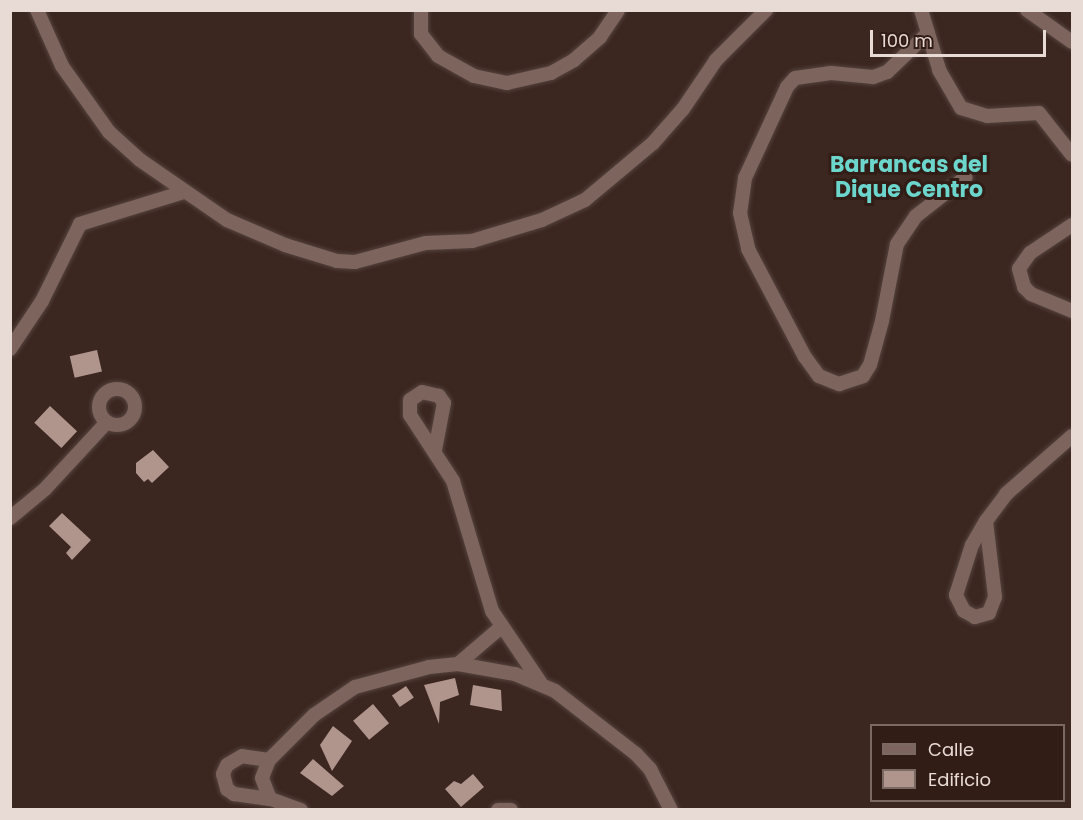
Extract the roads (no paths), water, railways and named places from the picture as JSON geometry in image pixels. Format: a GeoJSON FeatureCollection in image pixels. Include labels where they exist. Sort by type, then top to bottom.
{"type":"FeatureCollection","features":[{"type":"Feature","properties":{"kind":"street"},"geometry":{"type":"LineString","coordinates":[[37,10],[50,46],[109,132],[184,192],[227,220],[285,245],[337,261],[355,262],[426,243],[472,241],[526,225],[585,200],[653,142],[683,108],[716,60],[766,10]]}},
{"type":"Feature","properties":{"kind":"street"},"geometry":{"type":"LineString","coordinates":[[421,10],[422,34],[438,56],[474,76],[507,83],[551,73],[574,60],[600,36],[618,10]]}},
{"type":"Feature","properties":{"kind":"street"},"geometry":{"type":"LineString","coordinates":[[921,10],[939,70],[961,108],[987,116],[1039,113],[1072,155]]}},
{"type":"Feature","properties":{"kind":"street"},"geometry":{"type":"LineString","coordinates":[[1027,10],[1072,42]]}},
{"type":"Feature","properties":{"kind":"street"},"geometry":{"type":"LineString","coordinates":[[928,33],[902,60],[873,77],[831,73],[795,78],[749,164],[740,213],[748,249],[805,357],[819,376],[839,384],[856,381],[863,376],[870,365],[882,321],[897,244],[916,216],[966,177]]}},
{"type":"Feature","properties":{"kind":"street"},"geometry":{"type":"LineString","coordinates":[[10,349],[42,301],[80,224],[184,192]]}},
{"type":"Feature","properties":{"kind":"street"},"geometry":{"type":"LineString","coordinates":[[1072,225],[1030,253],[1019,269],[1024,287],[1031,294],[1072,311]]}},
{"type":"Feature","properties":{"kind":"street"},"geometry":{"type":"LineString","coordinates":[[10,518],[45,489],[107,422]]}},
{"type":"Feature","properties":{"kind":"street"},"geometry":{"type":"LineString","coordinates":[[986,521],[995,597],[989,614],[975,617],[964,610],[956,595],[966,558],[986,521],[1006,494],[1072,436]]}},
{"type":"Feature","properties":{"kind":"street"},"geometry":{"type":"LineString","coordinates":[[435,450],[460,497],[479,576],[500,628],[540,682],[636,754],[650,769],[671,810]]}},
{"type":"Feature","properties":{"kind":"street"},"geometry":{"type":"LineString","coordinates":[[458,664],[500,628]]}},
{"type":"Feature","properties":{"kind":"street"},"geometry":{"type":"LineString","coordinates":[[270,799],[262,777],[269,759],[314,715],[355,687],[429,667],[458,664],[494,668],[540,682]]}},
{"type":"Feature","properties":{"kind":"street"},"geometry":{"type":"LineString","coordinates":[[269,759],[242,756],[227,765],[222,774],[227,789],[234,794],[270,799],[301,810]]}},
{"type":"Feature","properties":{"kind":"street"},"geometry":{"type":"LineString","coordinates":[[498,810],[511,810]]}},
{"type":"Feature","properties":{"kind":"district","name":"Barrancas del Dique Centro"},"geometry":{"type":"Point","coordinates":[909,176]}}]}
